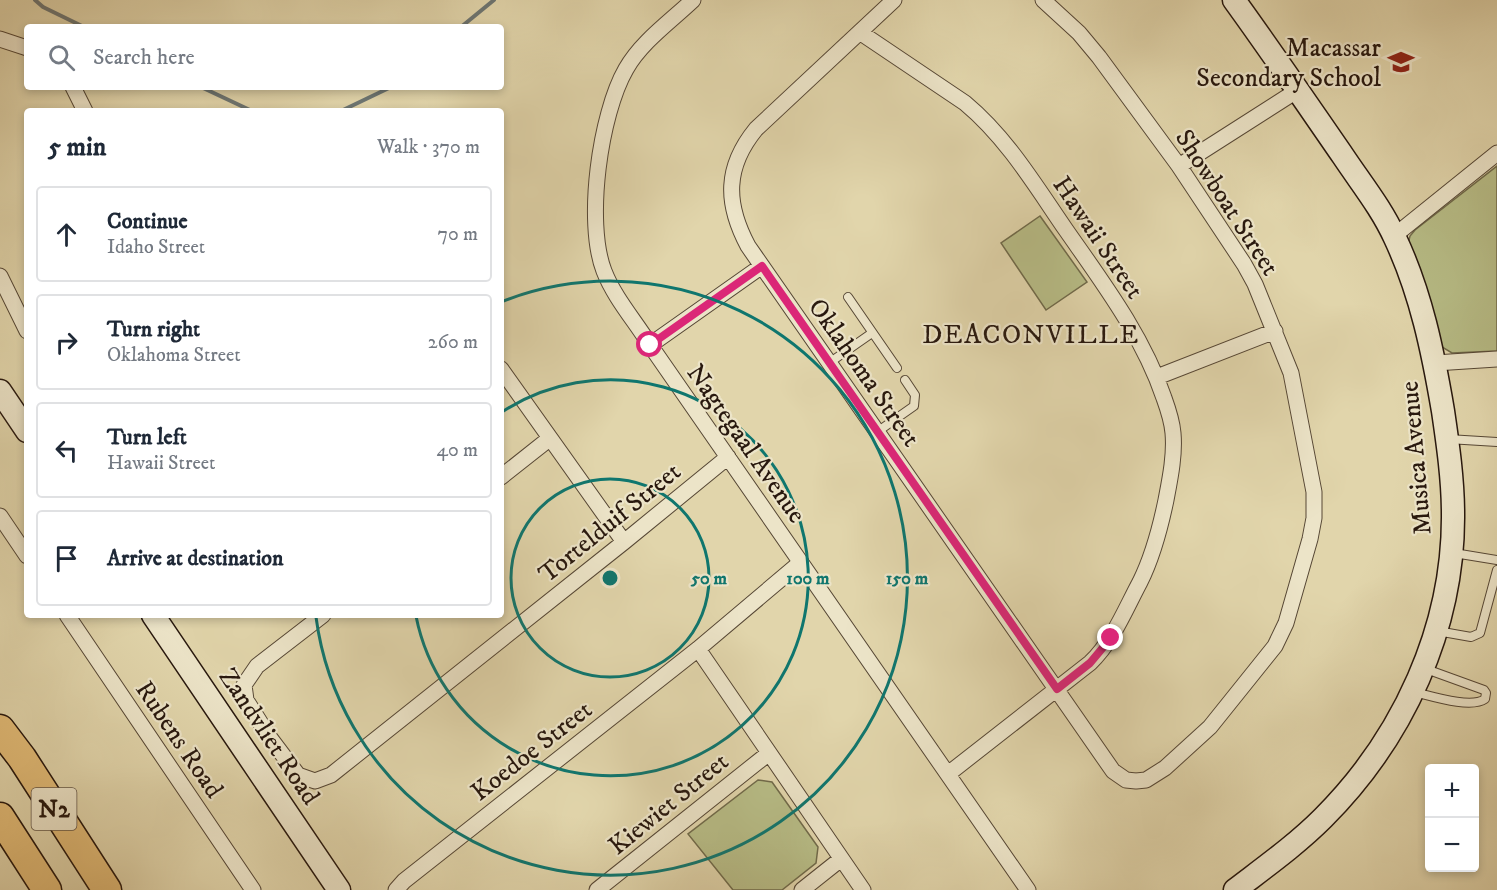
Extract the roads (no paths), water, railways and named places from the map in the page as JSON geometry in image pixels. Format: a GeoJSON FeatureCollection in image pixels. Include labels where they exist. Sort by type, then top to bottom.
{"type":"FeatureCollection","features":[{"type":"Feature","properties":{"kind":"highway","name":"N2"},"geometry":{"type":"LineString","coordinates":[[0,729],[107,890]]}},
{"type":"Feature","properties":{"kind":"highway","name":"N2"},"geometry":{"type":"LineString","coordinates":[[0,817],[47,890]]}},
{"type":"Feature","properties":{"kind":"street","name":"Nagtegaal Avenue"},"geometry":{"type":"LineString","coordinates":[[693,0],[645,45],[626,68],[617,87],[602,140],[596,230],[603,270],[650,345],[1028,890]]}},
{"type":"Feature","properties":{"kind":"street","name":"Oklahoma Street"},"geometry":{"type":"LineString","coordinates":[[894,0],[756,129],[741,150],[736,162],[731,187],[734,214],[738,227],[762,266],[829,363],[1113,771],[1126,780]]}},
{"type":"Feature","properties":{"kind":"street","name":"Showboat Street"},"geometry":{"type":"LineString","coordinates":[[1043,0],[1079,33],[1099,57],[1179,166],[1244,264],[1292,373],[1314,492],[1314,518],[1310,539],[1286,624],[1275,646],[1199,738],[1154,776],[1146,780],[1126,780]]}},
{"type":"Feature","properties":{"kind":"street","name":"Musica Avenue"},"geometry":{"type":"LineString","coordinates":[[1234,0],[1298,90],[1395,236],[1419,298],[1435,363],[1447,439],[1453,514],[1451,552],[1436,631],[1413,692],[1381,748],[1348,790],[1305,835],[1235,890]]}},
{"type":"Feature","properties":{"kind":"street","name":"Hawaii Street"},"geometry":{"type":"LineString","coordinates":[[861,33],[957,97],[992,128],[1023,167],[1105,286],[1139,340],[1157,377],[1170,417],[1174,445],[1168,490],[1156,544],[1104,649],[1090,663],[948,774]]}},
{"type":"Feature","properties":{"kind":"street"},"geometry":{"type":"LineString","coordinates":[[0,39],[24,47]]}},
{"type":"Feature","properties":{"kind":"street"},"geometry":{"type":"LineString","coordinates":[[74,90],[84,108]]}},
{"type":"Feature","properties":{"kind":"street"},"geometry":{"type":"LineString","coordinates":[[1179,166],[1298,90]]}},
{"type":"Feature","properties":{"kind":"street"},"geometry":{"type":"LineString","coordinates":[[1395,236],[1497,153]]}},
{"type":"Feature","properties":{"kind":"street"},"geometry":{"type":"LineString","coordinates":[[650,345],[762,266]]}},
{"type":"Feature","properties":{"kind":"street"},"geometry":{"type":"LineString","coordinates":[[0,276],[24,325]]}},
{"type":"Feature","properties":{"kind":"street"},"geometry":{"type":"LineString","coordinates":[[1157,377],[1275,331]]}},
{"type":"Feature","properties":{"kind":"street"},"geometry":{"type":"LineString","coordinates":[[1435,363],[1497,359]]}},
{"type":"Feature","properties":{"kind":"street"},"geometry":{"type":"LineString","coordinates":[[504,373],[624,542]]}},
{"type":"Feature","properties":{"kind":"street"},"geometry":{"type":"LineString","coordinates":[[0,391],[24,427]]}},
{"type":"Feature","properties":{"kind":"street"},"geometry":{"type":"LineString","coordinates":[[504,475],[549,439]]}},
{"type":"Feature","properties":{"kind":"street","name":"Tortelduif Street"},"geometry":{"type":"LineString","coordinates":[[319,618],[257,666],[244,685],[246,700],[270,738],[298,775],[315,782],[331,775],[728,457]]}},
{"type":"Feature","properties":{"kind":"street"},"geometry":{"type":"LineString","coordinates":[[0,516],[24,552]]}},
{"type":"Feature","properties":{"kind":"street","name":"Koedoe Street"},"geometry":{"type":"LineString","coordinates":[[396,890],[404,881],[698,649],[801,562]]}},
{"type":"Feature","properties":{"kind":"street","name":"Rubens Road"},"geometry":{"type":"LineString","coordinates":[[69,618],[253,890]]}},
{"type":"Feature","properties":{"kind":"street","name":"Zandvliet Road"},"geometry":{"type":"LineString","coordinates":[[155,618],[339,890]]}},
{"type":"Feature","properties":{"kind":"street"},"geometry":{"type":"LineString","coordinates":[[698,649],[863,890]]}},
{"type":"Feature","properties":{"kind":"street"},"geometry":{"type":"LineString","coordinates":[[248,755],[270,738]]}},
{"type":"Feature","properties":{"kind":"street","name":"Kiewiet Street"},"geometry":{"type":"LineString","coordinates":[[597,890],[769,753]]}},
{"type":"Feature","properties":{"kind":"street"},"geometry":{"type":"LineString","coordinates":[[802,890],[841,859]]}},
{"type":"Feature","properties":{"kind":"lane"},"geometry":{"type":"LineString","coordinates":[[848,297],[897,368]]}},
{"type":"Feature","properties":{"kind":"lane"},"geometry":{"type":"LineString","coordinates":[[829,363],[872,333]]}},
{"type":"Feature","properties":{"kind":"lane"},"geometry":{"type":"LineString","coordinates":[[878,432],[914,406],[915,395],[905,380]]}},
{"type":"Feature","properties":{"kind":"lane"},"geometry":{"type":"LineString","coordinates":[[1447,439],[1497,442]]}},
{"type":"Feature","properties":{"kind":"lane"},"geometry":{"type":"LineString","coordinates":[[1451,552],[1497,560]]}},
{"type":"Feature","properties":{"kind":"lane"},"geometry":{"type":"LineString","coordinates":[[1436,631],[1466,636],[1478,635],[1482,628],[1497,570]]}},
{"type":"Feature","properties":{"kind":"lane"},"geometry":{"type":"LineString","coordinates":[[1413,692],[1466,702],[1480,702],[1485,699],[1484,690],[1423,668]]}},
{"type":"Feature","properties":{"kind":"waterway"},"geometry":{"type":"LineString","coordinates":[[35,0],[43,7],[78,24]]}},
{"type":"Feature","properties":{"kind":"waterway"},"geometry":{"type":"LineString","coordinates":[[465,24],[494,0]]}},
{"type":"Feature","properties":{"kind":"waterway"},"geometry":{"type":"LineString","coordinates":[[207,90],[246,108]]}},
{"type":"Feature","properties":{"kind":"waterway"},"geometry":{"type":"LineString","coordinates":[[347,108],[385,90]]}},
{"type":"Feature","properties":{"kind":"place","name":"Macassar Secondary School"},"geometry":{"type":"Point","coordinates":[1401,62]}},
{"type":"Feature","properties":{"kind":"district","name":"DEACONVILLE"},"geometry":{"type":"Point","coordinates":[1031,334]}}]}
